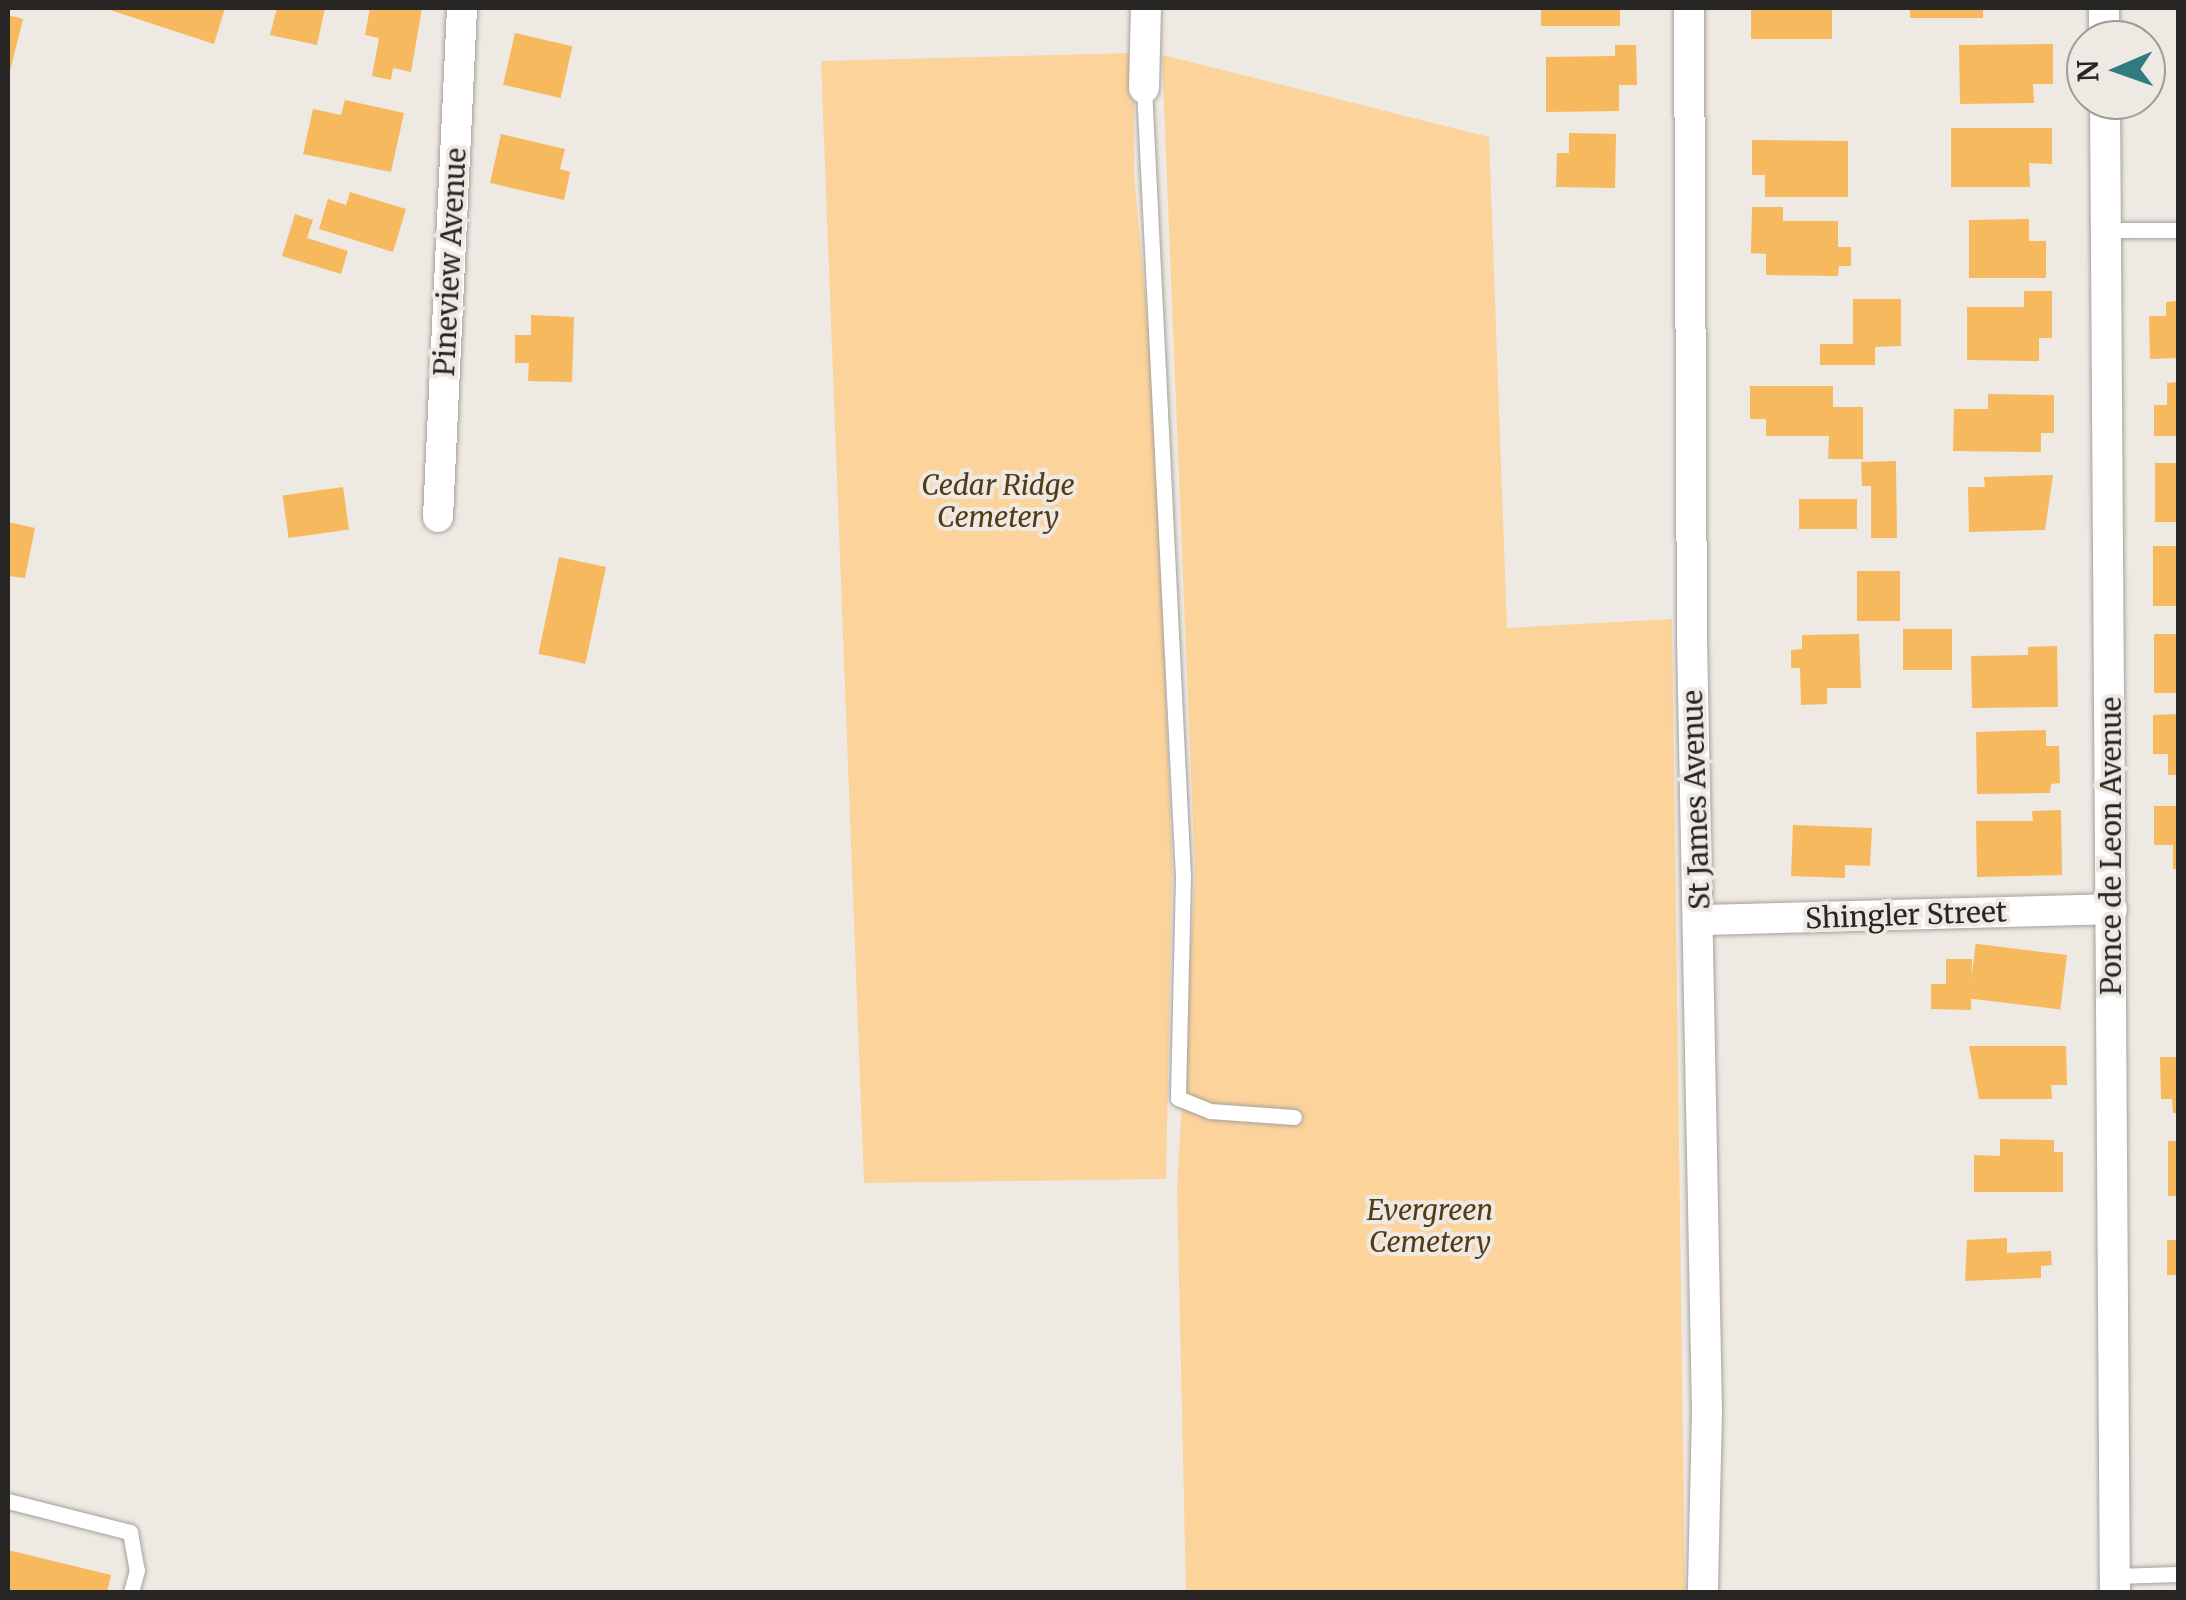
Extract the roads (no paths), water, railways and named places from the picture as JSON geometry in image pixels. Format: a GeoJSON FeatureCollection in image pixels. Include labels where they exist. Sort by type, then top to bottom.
{"type":"FeatureCollection","features":[{"type":"Feature","properties":{"kind":"street","name":"Pineview Avenue"},"geometry":{"type":"LineString","coordinates":[[438,517],[462,8]]}},
{"type":"Feature","properties":{"kind":"street"},"geometry":{"type":"LineString","coordinates":[[1144,88],[1146,8]]}},
{"type":"Feature","properties":{"kind":"street","name":"St James Avenue"},"geometry":{"type":"LineString","coordinates":[[1689,8],[1703,1592]]}},
{"type":"Feature","properties":{"kind":"street","name":"Ponce de Leon Avenue"},"geometry":{"type":"LineString","coordinates":[[2105,120],[2115,1584]]}},
{"type":"Feature","properties":{"kind":"street","name":"Shingler Street"},"geometry":{"type":"LineString","coordinates":[[1700,920],[2112,909]]}},
{"type":"Feature","properties":{"kind":"lane"},"geometry":{"type":"LineString","coordinates":[[1144,88],[1183,876],[1178,1098],[1239,1116],[1294,1117]]}},
{"type":"Feature","properties":{"kind":"lane"},"geometry":{"type":"LineString","coordinates":[[2106,230],[2178,230]]}},
{"type":"Feature","properties":{"kind":"lane"},"geometry":{"type":"LineString","coordinates":[[8,1501],[130,1532],[137,1570],[131,1592]]}},
{"type":"Feature","properties":{"kind":"lane"},"geometry":{"type":"LineString","coordinates":[[2115,1584],[2178,1574]]}},
{"type":"Feature","properties":{"kind":"park label","name":"Cedar Ridge Cemetery"},"geometry":{"type":"Point","coordinates":[998,501]}},
{"type":"Feature","properties":{"kind":"park label","name":"Evergreen Cemetery"},"geometry":{"type":"Point","coordinates":[1430,1226]}}]}
